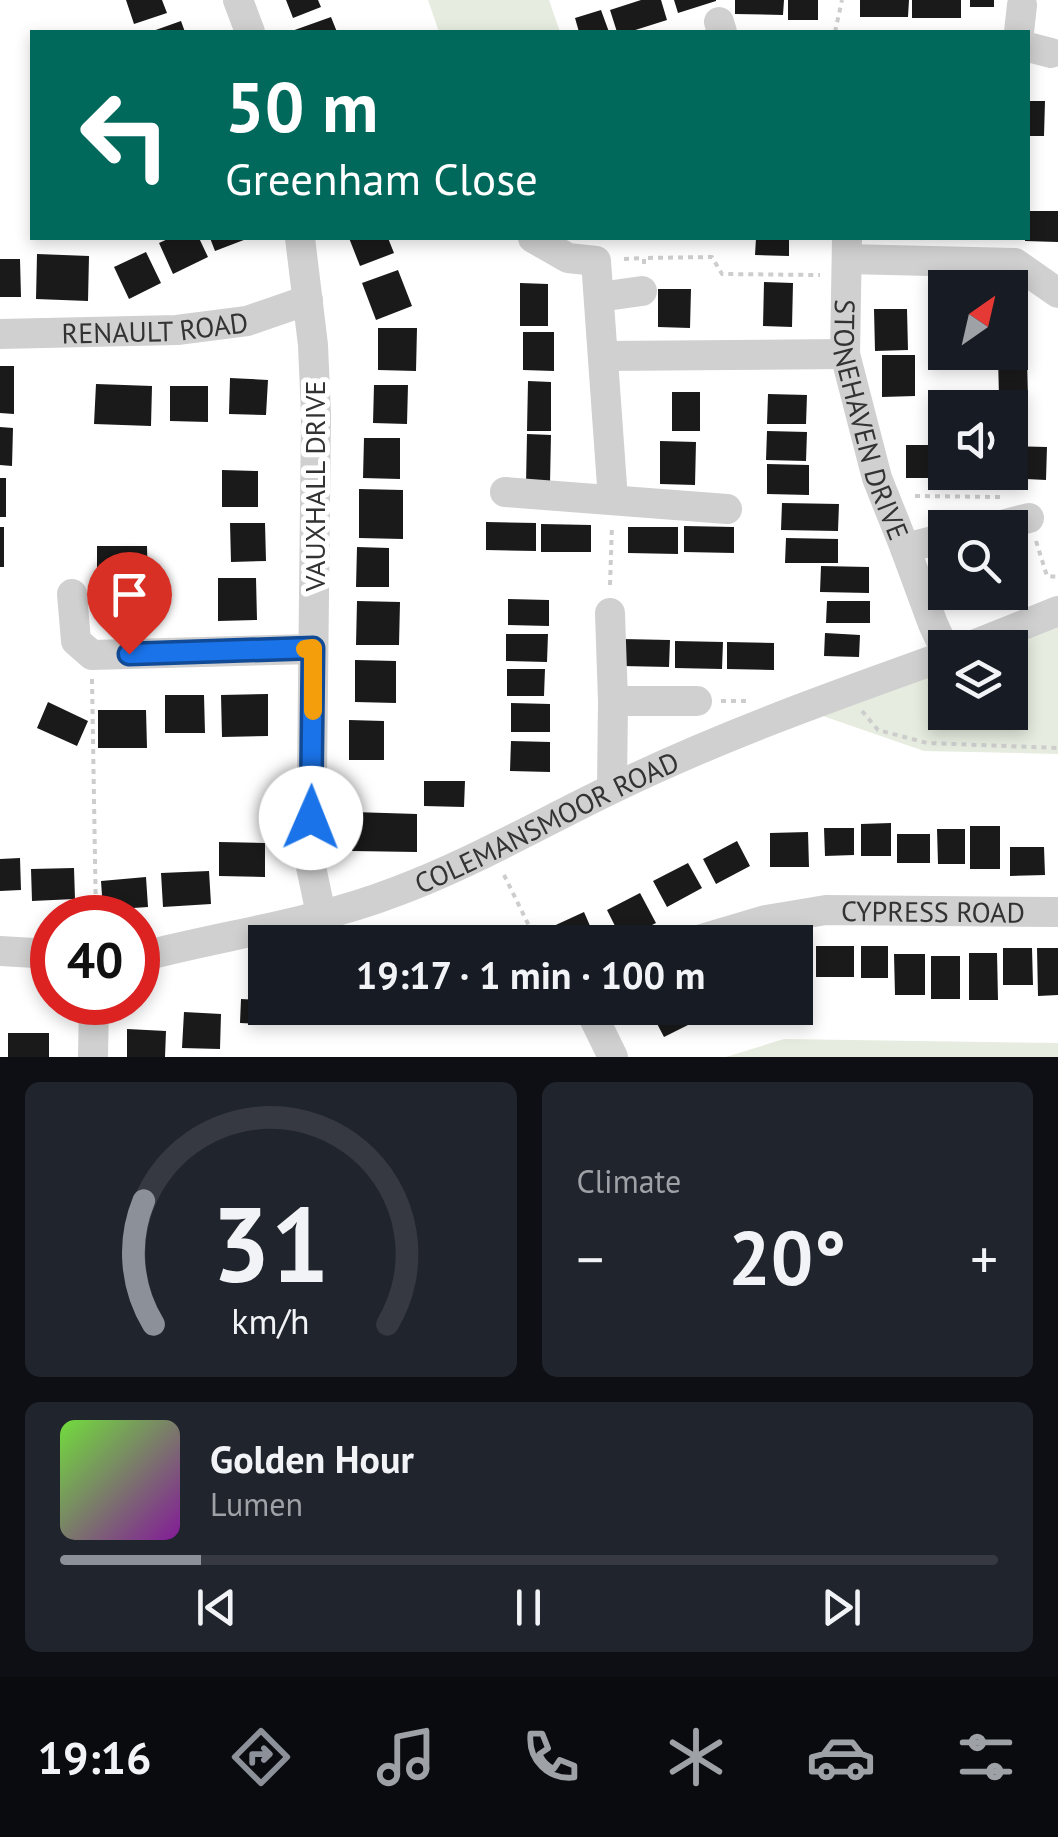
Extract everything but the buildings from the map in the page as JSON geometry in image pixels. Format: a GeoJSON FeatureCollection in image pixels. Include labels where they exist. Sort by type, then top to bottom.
{"type":"FeatureCollection","features":[{"type":"Feature","properties":{"kind":"street"},"geometry":{"type":"LineString","coordinates":[[238,0],[249,30]]}},
{"type":"Feature","properties":{"kind":"street","name":"VAUXHALL DRIVE"},"geometry":{"type":"LineString","coordinates":[[300,240],[313,345],[316,415],[312,866],[321,914]]}},
{"type":"Feature","properties":{"kind":"street"},"geometry":{"type":"LineString","coordinates":[[536,240],[568,258],[596,261],[613,500]]}},
{"type":"Feature","properties":{"kind":"street"},"geometry":{"type":"LineString","coordinates":[[846,257],[1014,263],[1058,292]]}},
{"type":"Feature","properties":{"kind":"street","name":"STONEHAVEN DRIVE"},"geometry":{"type":"LineString","coordinates":[[846,257],[844,354],[877,478],[935,630]]}},
{"type":"Feature","properties":{"kind":"street"},"geometry":{"type":"LineString","coordinates":[[599,297],[642,290]]}},
{"type":"Feature","properties":{"kind":"street","name":"RENAULT ROAD"},"geometry":{"type":"LineString","coordinates":[[0,334],[177,330],[246,321],[308,300]]}},
{"type":"Feature","properties":{"kind":"street"},"geometry":{"type":"LineString","coordinates":[[603,356],[844,354]]}},
{"type":"Feature","properties":{"kind":"street"},"geometry":{"type":"LineString","coordinates":[[505,492],[727,509]]}},
{"type":"Feature","properties":{"kind":"street"},"geometry":{"type":"LineString","coordinates":[[906,548],[928,542]]}},
{"type":"Feature","properties":{"kind":"street"},"geometry":{"type":"LineString","coordinates":[[72,594],[76,641],[92,654],[313,648]]}},
{"type":"Feature","properties":{"kind":"street"},"geometry":{"type":"LineString","coordinates":[[1011,630],[1058,611]]}},
{"type":"Feature","properties":{"kind":"street"},"geometry":{"type":"LineString","coordinates":[[610,613],[612,788]]}},
{"type":"Feature","properties":{"kind":"street","name":"COLEMANSMOOR ROAD"},"geometry":{"type":"LineString","coordinates":[[160,952],[393,893],[492,850],[701,747],[928,659]]}},
{"type":"Feature","properties":{"kind":"street"},"geometry":{"type":"LineString","coordinates":[[612,701],[696,702]]}},
{"type":"Feature","properties":{"kind":"street","name":"CYPRESS ROAD"},"geometry":{"type":"LineString","coordinates":[[749,925],[826,910],[1058,912]]}},
{"type":"Feature","properties":{"kind":"street"},"geometry":{"type":"LineString","coordinates":[[0,951],[30,953]]}},
{"type":"Feature","properties":{"kind":"street"},"geometry":{"type":"LineString","coordinates":[[94,1025],[94,1057]]}},
{"type":"Feature","properties":{"kind":"street"},"geometry":{"type":"LineString","coordinates":[[597,1025],[613,1057]]}},
{"type":"Feature","properties":{"kind":"path"},"geometry":{"type":"LineString","coordinates":[[834,30],[842,0]]}},
{"type":"Feature","properties":{"kind":"path"},"geometry":{"type":"LineString","coordinates":[[642,290],[644,258],[712,257],[722,274],[846,257]]}},
{"type":"Feature","properties":{"kind":"path"},"geometry":{"type":"LineString","coordinates":[[610,613],[613,500]]}},
{"type":"Feature","properties":{"kind":"path"},"geometry":{"type":"LineString","coordinates":[[92,654],[96,895]]}},
{"type":"Feature","properties":{"kind":"path"},"geometry":{"type":"LineString","coordinates":[[696,702],[748,700]]}},
{"type":"Feature","properties":{"kind":"path"},"geometry":{"type":"LineString","coordinates":[[852,700],[878,730],[928,743],[1058,748]]}},
{"type":"Feature","properties":{"kind":"path"},"geometry":{"type":"LineString","coordinates":[[492,850],[529,925]]}},
{"type":"Feature","properties":{"kind":"shaded area"},"geometry":{"type":"Polygon","coordinates":[[[428,0],[549,0],[559,30],[438,30],[428,0]]]}},
{"type":"Feature","properties":{"kind":"shaded area"},"geometry":{"type":"Polygon","coordinates":[[[1058,621],[1058,754],[924,751],[823,716],[928,670],[928,730],[1028,730],[1028,632],[1058,621]]]}},
{"type":"Feature","properties":{"kind":"shaded area"},"geometry":{"type":"Polygon","coordinates":[[[784,1039],[1058,1043],[1058,1057],[726,1057],[784,1039]]]}},
{"type":"Feature","properties":{"kind":"slow traffic"},"geometry":{"type":"LineString","coordinates":[[305,649],[313,648],[313,711]]}},
{"type":"Feature","properties":{"kind":"route"},"geometry":{"type":"LineString","coordinates":[[129,654],[313,648],[311,818]]}}]}
